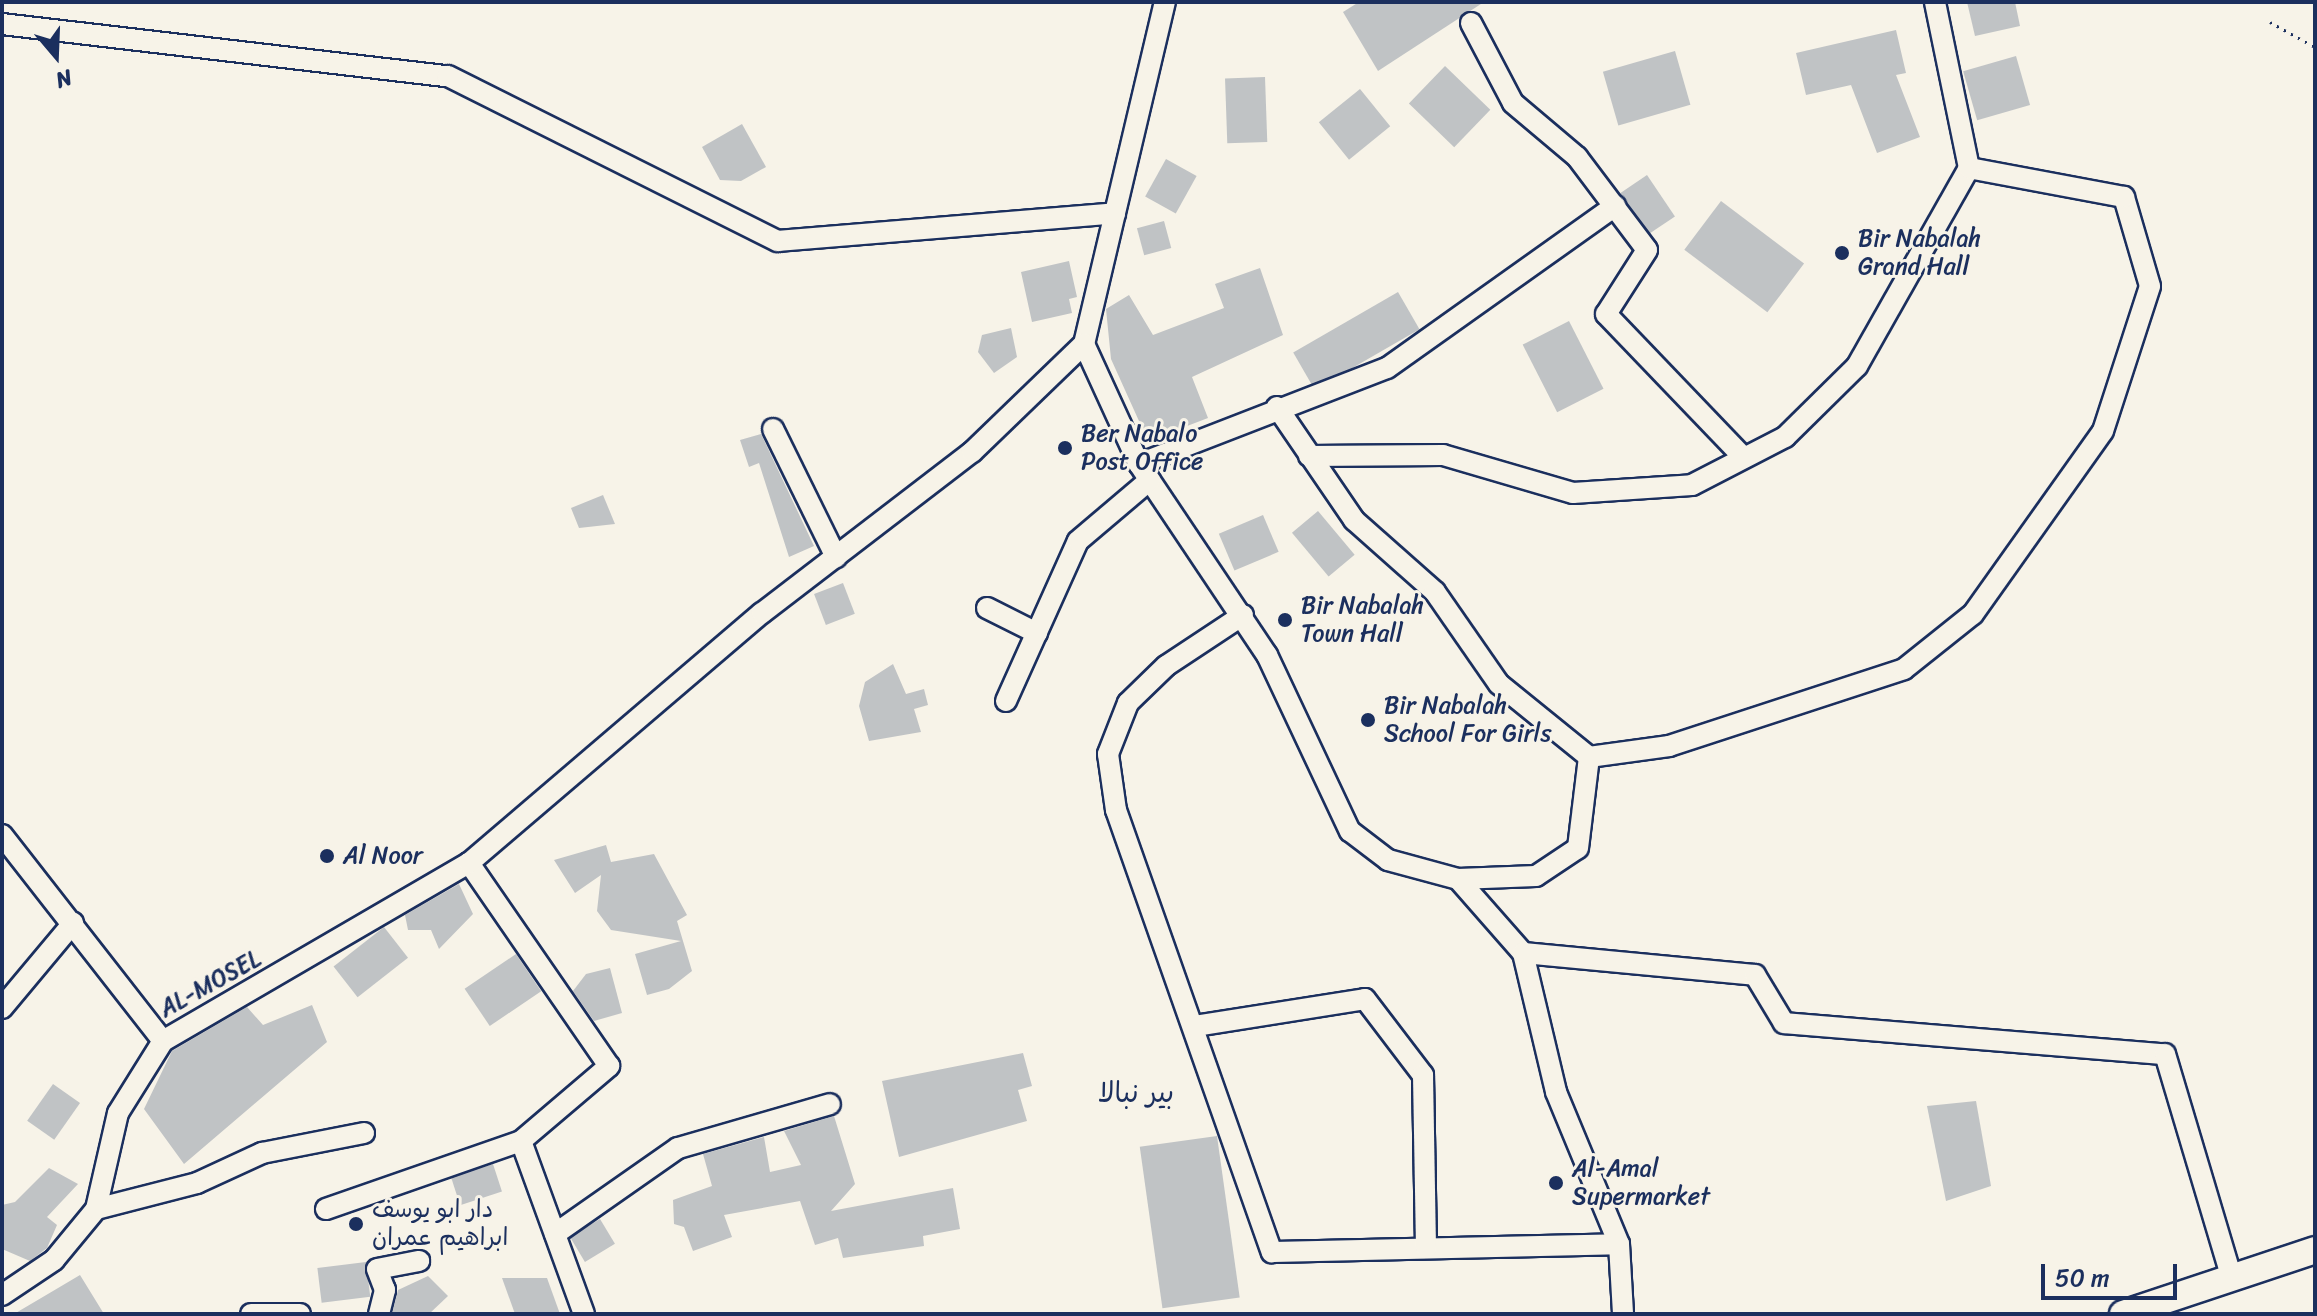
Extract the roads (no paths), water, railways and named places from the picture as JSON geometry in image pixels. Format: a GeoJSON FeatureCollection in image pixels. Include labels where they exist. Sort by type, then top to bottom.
{"type":"FeatureCollection","features":[{"type":"Feature","properties":{"kind":"street"},"geometry":{"type":"LineString","coordinates":[[1165,2],[1084,344],[1145,472],[1243,615],[1350,831],[1388,860],[1458,879],[1536,876],[1578,848],[1589,757]]}},
{"type":"Feature","properties":{"kind":"street"},"geometry":{"type":"LineString","coordinates":[[1309,456],[1443,455],[1573,493],[1692,485],[1785,437],[1857,366],[1969,168],[1935,2]]}},
{"type":"Feature","properties":{"kind":"street"},"geometry":{"type":"LineString","coordinates":[[1471,23],[1513,103],[1577,157],[1647,250],[1606,314],[1743,457]]}},
{"type":"Feature","properties":{"kind":"street"},"geometry":{"type":"LineString","coordinates":[[2,24],[448,76],[698,195],[778,241],[1115,213]]}},
{"type":"Feature","properties":{"kind":"street"},"geometry":{"type":"LineString","coordinates":[[1277,407],[1354,520],[1435,592],[1499,684],[1589,757],[1669,746],[1904,669],[1973,614],[2103,431],[2150,286],[2124,197],[1969,168]]}},
{"type":"Feature","properties":{"kind":"street"},"geometry":{"type":"LineString","coordinates":[[1006,701],[1078,541],[1145,472],[1277,407],[1387,368],[1615,206]]}},
{"type":"Feature","properties":{"kind":"street","name":"AL-MOSEL"},"geometry":{"type":"LineString","coordinates":[[2,1295],[54,1260],[96,1209],[118,1113],[163,1041],[469,863],[836,557],[972,452],[1084,344]]}},
{"type":"Feature","properties":{"kind":"street"},"geometry":{"type":"LineString","coordinates":[[773,429],[836,557]]}},
{"type":"Feature","properties":{"kind":"street"},"geometry":{"type":"LineString","coordinates":[[987,608],[1037,633]]}},
{"type":"Feature","properties":{"kind":"street"},"geometry":{"type":"LineString","coordinates":[[1243,615],[1166,666],[1128,703],[1108,754],[1116,810],[1195,1026],[1272,1252],[1619,1244]]}},
{"type":"Feature","properties":{"kind":"street"},"geometry":{"type":"LineString","coordinates":[[2,835],[163,1041]]}},
{"type":"Feature","properties":{"kind":"street"},"geometry":{"type":"LineString","coordinates":[[326,1209],[521,1141],[609,1066],[469,863]]}},
{"type":"Feature","properties":{"kind":"street"},"geometry":{"type":"LineString","coordinates":[[1458,879],[1523,953],[1556,1092],[1619,1244],[1623,1314]]}},
{"type":"Feature","properties":{"kind":"street"},"geometry":{"type":"LineString","coordinates":[[2,1008],[73,923]]}},
{"type":"Feature","properties":{"kind":"street"},"geometry":{"type":"LineString","coordinates":[[1523,953],[1755,975],[1784,1023],[2165,1054],[2232,1279]]}},
{"type":"Feature","properties":{"kind":"street"},"geometry":{"type":"LineString","coordinates":[[1195,1026],[1365,999],[1423,1075],[1426,1248]]}},
{"type":"Feature","properties":{"kind":"street"},"geometry":{"type":"LineString","coordinates":[[555,1234],[678,1148],[830,1104]]}},
{"type":"Feature","properties":{"kind":"street"},"geometry":{"type":"LineString","coordinates":[[96,1209],[197,1183],[262,1153],[364,1133]]}},
{"type":"Feature","properties":{"kind":"street"},"geometry":{"type":"LineString","coordinates":[[521,1141],[584,1314]]}},
{"type":"Feature","properties":{"kind":"street"},"geometry":{"type":"LineString","coordinates":[[2123,1314],[2315,1250]]}},
{"type":"Feature","properties":{"kind":"street"},"geometry":{"type":"LineString","coordinates":[[379,1314],[385,1290],[377,1269],[419,1261]]}},
{"type":"Feature","properties":{"kind":"street"},"geometry":{"type":"LineString","coordinates":[[251,1314],[300,1314]]}},
{"type":"Feature","properties":{"kind":"place","name":"Bir Nabalah Grand Hall"},"geometry":{"type":"Point","coordinates":[1842,253]}},
{"type":"Feature","properties":{"kind":"place","name":"Ber Nabalo Post Office"},"geometry":{"type":"Point","coordinates":[1065,448]}},
{"type":"Feature","properties":{"kind":"place","name":"Bir Nabalah Town Hall"},"geometry":{"type":"Point","coordinates":[1285,620]}},
{"type":"Feature","properties":{"kind":"place","name":"Bir Nabalah School For Girls"},"geometry":{"type":"Point","coordinates":[1368,720]}},
{"type":"Feature","properties":{"kind":"place","name":"Al Noor"},"geometry":{"type":"Point","coordinates":[327,856]}},
{"type":"Feature","properties":{"kind":"place","name":"Al-Amal Supermarket"},"geometry":{"type":"Point","coordinates":[1556,1183]}},
{"type":"Feature","properties":{"kind":"place","name":"دار ابو يوسف ابراهيم عمران"},"geometry":{"type":"Point","coordinates":[356,1224]}},
{"type":"Feature","properties":{"kind":"district","name":"بير نبالا"},"geometry":{"type":"Point","coordinates":[1136,1093]}}]}
